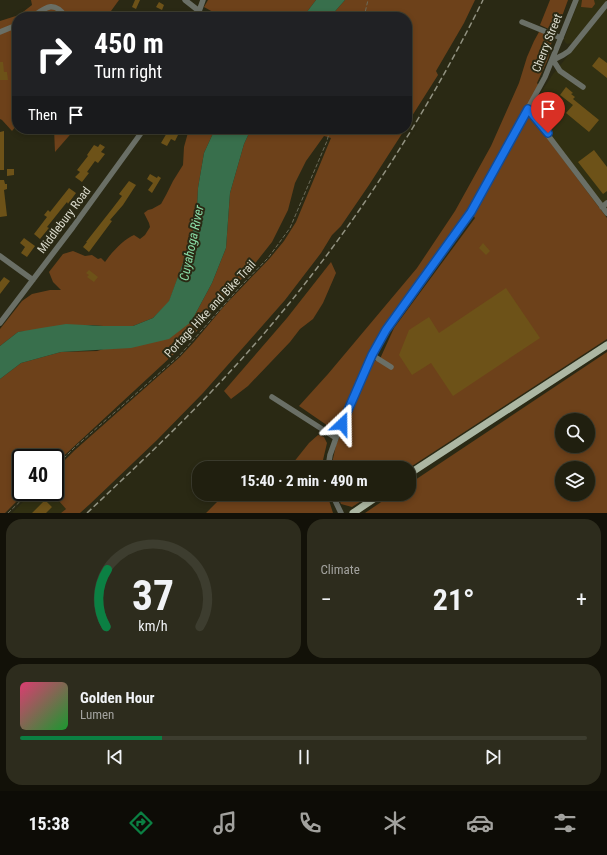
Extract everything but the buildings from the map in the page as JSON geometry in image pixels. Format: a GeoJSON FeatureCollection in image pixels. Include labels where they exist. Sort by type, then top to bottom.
{"type":"FeatureCollection","features":[{"type":"Feature","properties":{"kind":"main road"},"geometry":{"type":"LineString","coordinates":[[416,469],[607,344]]}},
{"type":"Feature","properties":{"kind":"main road"},"geometry":{"type":"LineString","coordinates":[[353,513],[371,501]]}},
{"type":"Feature","properties":{"kind":"street"},"geometry":{"type":"LineString","coordinates":[[185,0],[199,11],[203,0]]}},
{"type":"Feature","properties":{"kind":"street","name":"Cherry Street"},"geometry":{"type":"LineString","coordinates":[[329,461],[336,438],[372,355],[394,319],[471,212],[528,109],[553,60],[576,0]]}},
{"type":"Feature","properties":{"kind":"street"},"geometry":{"type":"LineString","coordinates":[[583,88],[560,70],[553,60],[563,56],[569,50],[607,4]]}},
{"type":"Feature","properties":{"kind":"street"},"geometry":{"type":"LineString","coordinates":[[39,12],[46,7],[52,6],[59,8],[62,12]]}},
{"type":"Feature","properties":{"kind":"street"},"geometry":{"type":"LineString","coordinates":[[522,22],[561,38]]}},
{"type":"Feature","properties":{"kind":"street"},"geometry":{"type":"LineString","coordinates":[[0,32],[12,27]]}},
{"type":"Feature","properties":{"kind":"street"},"geometry":{"type":"LineString","coordinates":[[528,109],[605,205],[607,213]]}},
{"type":"Feature","properties":{"kind":"street","name":"Middlebury Road"},"geometry":{"type":"LineString","coordinates":[[0,323],[34,280],[140,134]]}},
{"type":"Feature","properties":{"kind":"street"},"geometry":{"type":"LineString","coordinates":[[0,256],[34,280]]}},
{"type":"Feature","properties":{"kind":"street"},"geometry":{"type":"LineString","coordinates":[[372,355],[391,368]]}},
{"type":"Feature","properties":{"kind":"street"},"geometry":{"type":"LineString","coordinates":[[272,397],[336,438]]}},
{"type":"Feature","properties":{"kind":"street"},"geometry":{"type":"LineString","coordinates":[[335,501],[341,513]]}},
{"type":"Feature","properties":{"kind":"path"},"geometry":{"type":"LineString","coordinates":[[365,12],[368,0]]}},
{"type":"Feature","properties":{"kind":"path","name":"Portage Hike and Bike Trail"},"geometry":{"type":"LineString","coordinates":[[64,458],[179,356],[240,287],[268,258],[290,228],[329,134]]}},
{"type":"Feature","properties":{"kind":"path"},"geometry":{"type":"LineString","coordinates":[[8,513],[21,501]]}},
{"type":"Feature","properties":{"kind":"shaded area"},"geometry":{"type":"Polygon","coordinates":[[[31,0],[119,0],[112,12],[23,12],[32,5],[31,0]]]}},
{"type":"Feature","properties":{"kind":"shaded area"},"geometry":{"type":"Polygon","coordinates":[[[208,0],[316,0],[307,12],[213,12],[204,7],[208,0]]]}},
{"type":"Feature","properties":{"kind":"shaded area"},"geometry":{"type":"Polygon","coordinates":[[[345,0],[475,0],[464,23],[436,71],[438,75],[412,116],[412,12],[334,12],[345,0]]]}},
{"type":"Feature","properties":{"kind":"shaded area"},"geometry":{"type":"Polygon","coordinates":[[[550,0],[568,0],[557,30],[551,30],[540,25],[550,0]]]}},
{"type":"Feature","properties":{"kind":"shaded area"},"geometry":{"type":"Polygon","coordinates":[[[579,0],[607,0],[572,43],[567,44],[564,39],[579,0]]]}},
{"type":"Feature","properties":{"kind":"shaded area"},"geometry":{"type":"Polygon","coordinates":[[[582,0],[594,0],[595,4],[592,8],[581,7],[582,0]]]}},
{"type":"Feature","properties":{"kind":"shaded area"},"geometry":{"type":"Polygon","coordinates":[[[607,8],[607,218],[565,164],[551,142],[532,118],[528,116],[553,74],[607,8]]]}},
{"type":"Feature","properties":{"kind":"shaded area"},"geometry":{"type":"Polygon","coordinates":[[[12,17],[12,131],[0,119],[0,21],[12,17]]]}},
{"type":"Feature","properties":{"kind":"shaded area"},"geometry":{"type":"Polygon","coordinates":[[[539,32],[545,33],[552,40],[548,59],[537,83],[539,86],[478,195],[456,229],[388,323],[362,373],[340,423],[334,428],[331,428],[299,406],[328,374],[417,268],[455,211],[491,146],[519,83],[527,57],[539,32]]]}},
{"type":"Feature","properties":{"kind":"shaded area"},"geometry":{"type":"Polygon","coordinates":[[[528,116],[532,118],[607,218],[607,339],[416,463],[416,461],[333,461],[336,445],[371,363],[373,361],[379,361],[394,328],[475,218],[472,214],[504,161],[528,116]]]}},
{"type":"Feature","properties":{"kind":"shaded area"},"geometry":{"type":"Polygon","coordinates":[[[54,134],[71,134],[55,152],[54,134]]]}},
{"type":"Feature","properties":{"kind":"shaded area"},"geometry":{"type":"Polygon","coordinates":[[[188,134],[213,134],[204,153],[191,241],[169,302],[153,318],[133,326],[92,325],[18,332],[0,346],[0,329],[22,301],[32,294],[50,290],[61,290],[53,282],[49,272],[63,254],[73,251],[85,256],[92,255],[98,259],[101,258],[105,262],[126,240],[134,235],[140,239],[145,235],[150,227],[144,213],[161,204],[183,165],[184,147],[188,134]]]}},
{"type":"Feature","properties":{"kind":"shaded area"},"geometry":{"type":"Polygon","coordinates":[[[249,134],[402,134],[341,226],[332,235],[321,253],[285,300],[203,393],[157,440],[90,504],[80,513],[61,513],[66,509],[59,501],[64,501],[64,461],[180,357],[225,305],[270,258],[284,241],[296,222],[331,138],[324,136],[306,161],[295,183],[288,210],[272,242],[249,271],[212,311],[199,329],[175,353],[64,456],[64,449],[12,449],[12,501],[17,501],[5,513],[0,513],[0,379],[21,363],[61,352],[97,351],[191,322],[212,283],[226,248],[230,193],[244,144],[249,134]]]}},
{"type":"Feature","properties":{"kind":"shaded area"},"geometry":{"type":"Polygon","coordinates":[[[331,262],[336,273],[323,303],[313,319],[300,329],[290,342],[248,386],[231,399],[224,391],[287,318],[331,262]]]}},
{"type":"Feature","properties":{"kind":"shaded area"},"geometry":{"type":"Polygon","coordinates":[[[607,352],[607,513],[365,513],[383,501],[416,501],[416,479],[607,352]]]}},
{"type":"Feature","properties":{"kind":"shaded area"},"geometry":{"type":"Polygon","coordinates":[[[318,435],[324,437],[327,443],[323,461],[295,461],[309,443],[318,435]]]}},
{"type":"Feature","properties":{"kind":"shaded area"},"geometry":{"type":"Polygon","coordinates":[[[24,501],[59,501],[66,509],[61,513],[12,513],[24,501]]]}},
{"type":"Feature","properties":{"kind":"shaded area"},"geometry":{"type":"Polygon","coordinates":[[[218,501],[329,501],[333,513],[206,513],[218,501]]]}},
{"type":"Feature","properties":{"kind":"shaded area"},"geometry":{"type":"Polygon","coordinates":[[[340,501],[361,501],[352,507],[341,504],[340,501]]]}},
{"type":"Feature","properties":{"kind":"water"},"geometry":{"type":"Polygon","coordinates":[[[316,0],[345,0],[334,12],[307,12],[316,0]]]}},
{"type":"Feature","properties":{"kind":"water","name":"Cuyahoga River"},"geometry":{"type":"Polygon","coordinates":[[[213,134],[249,134],[244,144],[230,193],[226,248],[212,283],[191,322],[169,339],[131,348],[61,352],[21,363],[0,379],[0,346],[18,332],[66,324],[133,326],[153,318],[169,301],[191,241],[204,153],[213,134]]]}},
{"type":"Feature","properties":{"kind":"railway"},"geometry":{"type":"LineString","coordinates":[[412,129],[458,49],[483,0]]}},
{"type":"Feature","properties":{"kind":"railway"},"geometry":{"type":"LineString","coordinates":[[87,513],[164,440],[220,383],[274,322],[341,235],[373,190],[409,134]]}},
{"type":"Feature","properties":{"kind":"route"},"geometry":{"type":"LineString","coordinates":[[342,424],[372,355],[386,330],[471,212],[528,109],[548,133]]}}]}
